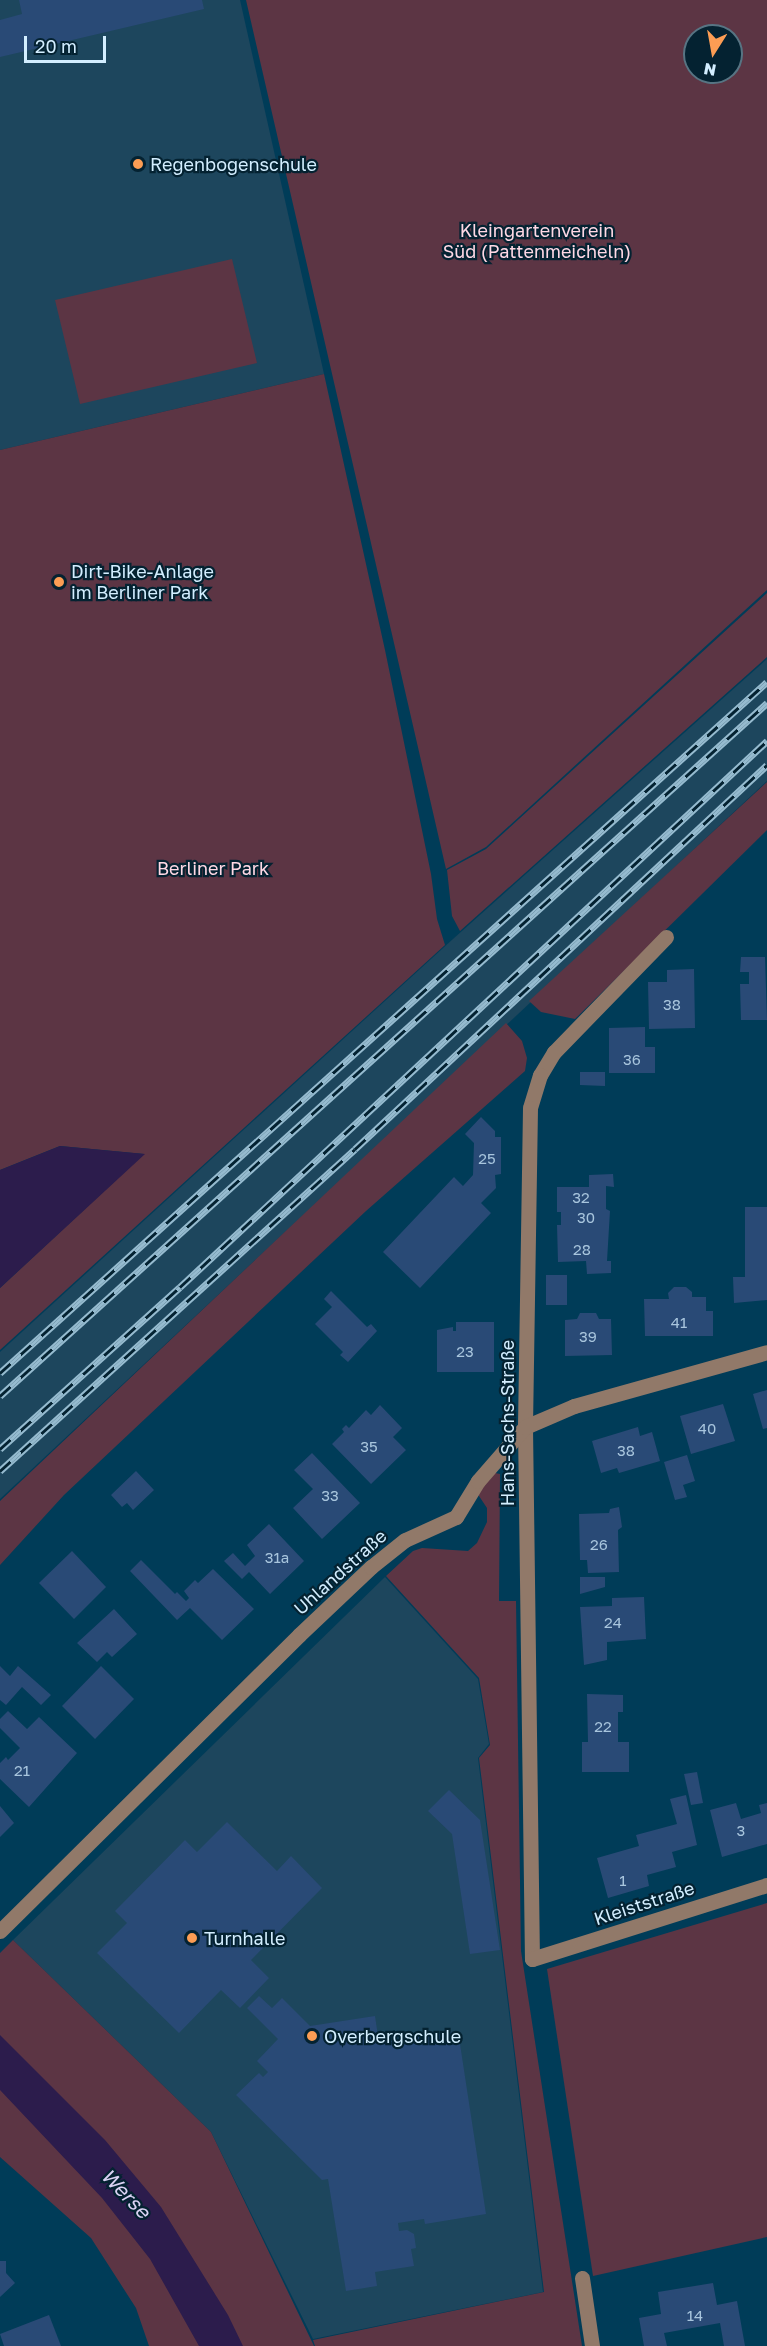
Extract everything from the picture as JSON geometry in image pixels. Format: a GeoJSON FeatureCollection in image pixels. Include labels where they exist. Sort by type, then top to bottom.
{"type":"FeatureCollection","features":[{"type":"Feature","properties":{"kind":"street","name":"Hans-Sachs-Straße"},"geometry":{"type":"LineString","coordinates":[[532,1959],[525,1427],[530,1108],[540,1075],[554,1052],[666,937]]}},
{"type":"Feature","properties":{"kind":"street","name":"Uhlandstraße"},"geometry":{"type":"LineString","coordinates":[[0,1931],[299,1635],[371,1567],[405,1540],[456,1517],[478,1481],[525,1427],[574,1406],[767,1352]]}},
{"type":"Feature","properties":{"kind":"street","name":"Kleiststraße"},"geometry":{"type":"LineString","coordinates":[[532,1959],[767,1885]]}},
{"type":"Feature","properties":{"kind":"street"},"geometry":{"type":"LineString","coordinates":[[582,2278],[592,2346]]}},
{"type":"Feature","properties":{"kind":"shaded area","name":"Regenbogenschule"},"geometry":{"type":"Polygon","coordinates":[[[0,0],[240,0],[324,374],[0,450],[0,0]]]}},
{"type":"Feature","properties":{"kind":"shaded area"},"geometry":{"type":"Polygon","coordinates":[[[767,659],[767,781],[0,1499],[0,1352],[453,939],[767,659]]]}},
{"type":"Feature","properties":{"kind":"shaded area","name":"Overbergschule"},"geometry":{"type":"Polygon","coordinates":[[[385,1577],[478,1679],[489,1744],[478,1758],[543,2292],[313,2339],[211,2132],[13,1940],[385,1577]]]}},
{"type":"Feature","properties":{"kind":"green space","name":"Kleingartenverein Süd (Pattenmeicheln)"},"geometry":{"type":"Polygon","coordinates":[[[246,0],[767,0],[767,590],[486,847],[446,869],[246,0]]]}},
{"type":"Feature","properties":{"kind":"green space"},"geometry":{"type":"Polygon","coordinates":[[[232,259],[257,363],[80,404],[55,300],[232,259]]]}},
{"type":"Feature","properties":{"kind":"green space","name":"Berliner Park"},"geometry":{"type":"Polygon","coordinates":[[[324,374],[385,650],[431,874],[437,919],[445,945],[0,1350],[0,1288],[144,1154],[60,1146],[0,1170],[0,450],[324,374]]]}},
{"type":"Feature","properties":{"kind":"green space"},"geometry":{"type":"Polygon","coordinates":[[[767,593],[767,657],[460,931],[452,916],[447,870],[486,849],[767,593]]]}},
{"type":"Feature","properties":{"kind":"green space"},"geometry":{"type":"Polygon","coordinates":[[[767,782],[767,830],[575,1019],[541,1012],[529,1001],[767,782]]]}},
{"type":"Feature","properties":{"kind":"green space"},"geometry":{"type":"Polygon","coordinates":[[[506,1023],[522,1041],[527,1058],[525,1071],[366,1211],[64,1495],[0,1565],[0,1501],[506,1023]]]}},
{"type":"Feature","properties":{"kind":"green space"},"geometry":{"type":"Polygon","coordinates":[[[495,1473],[500,1474],[499,1601],[516,1601],[521,1951],[582,2346],[315,2346],[313,2340],[544,2292],[479,1758],[490,1745],[479,1678],[386,1576],[413,1551],[422,1548],[468,1551],[477,1543],[487,1522],[487,1508],[477,1493],[495,1473]]]}},
{"type":"Feature","properties":{"kind":"green space"},"geometry":{"type":"Polygon","coordinates":[[[767,1903],[767,2237],[593,2276],[547,1969],[767,1903]]]}},
{"type":"Feature","properties":{"kind":"green space"},"geometry":{"type":"Polygon","coordinates":[[[13,1940],[211,2132],[314,2346],[149,2346],[136,2308],[91,2238],[0,2157],[0,1953],[13,1940]]]}},
{"type":"Feature","properties":{"kind":"water"},"geometry":{"type":"Polygon","coordinates":[[[60,1146],[145,1154],[0,1288],[0,1170],[60,1146]]]}},
{"type":"Feature","properties":{"kind":"water","name":"Werse"},"geometry":{"type":"Polygon","coordinates":[[[0,2035],[105,2140],[161,2207],[228,2315],[243,2346],[199,2346],[150,2259],[102,2198],[0,2090],[0,2035]]]}},
{"type":"Feature","properties":{"kind":"building"},"geometry":{"type":"Polygon","coordinates":[[[19,0],[202,0],[204,9],[0,57],[0,20],[22,14],[19,0]]]}},
{"type":"Feature","properties":{"kind":"building"},"geometry":{"type":"Polygon","coordinates":[[[741,957],[765,957],[767,1020],[741,1020],[740,984],[749,984],[749,972],[740,972],[741,957]]]}},
{"type":"Feature","properties":{"kind":"building"},"geometry":{"type":"Polygon","coordinates":[[[694,969],[695,1028],[649,1029],[648,982],[667,982],[667,970],[694,969]]]}},
{"type":"Feature","properties":{"kind":"building"},"geometry":{"type":"Polygon","coordinates":[[[645,1027],[645,1047],[655,1047],[655,1073],[609,1073],[609,1028],[645,1027]]]}},
{"type":"Feature","properties":{"kind":"building"},"geometry":{"type":"Polygon","coordinates":[[[580,1072],[605,1072],[605,1086],[580,1085],[580,1072]]]}},
{"type":"Feature","properties":{"kind":"building"},"geometry":{"type":"Polygon","coordinates":[[[481,1117],[495,1131],[495,1137],[501,1137],[501,1174],[495,1175],[496,1188],[481,1203],[491,1213],[420,1288],[383,1252],[454,1177],[463,1186],[473,1175],[474,1143],[465,1134],[481,1117]]]}},
{"type":"Feature","properties":{"kind":"building"},"geometry":{"type":"Polygon","coordinates":[[[613,1174],[614,1187],[606,1186],[606,1209],[610,1211],[607,1261],[611,1261],[611,1273],[587,1274],[586,1261],[558,1262],[557,1225],[561,1225],[561,1212],[557,1212],[557,1187],[589,1187],[589,1175],[613,1174]]]}},
{"type":"Feature","properties":{"kind":"building"},"geometry":{"type":"Polygon","coordinates":[[[745,1207],[767,1207],[767,1300],[734,1303],[733,1277],[745,1277],[745,1207]]]}},
{"type":"Feature","properties":{"kind":"building"},"geometry":{"type":"Polygon","coordinates":[[[546,1275],[567,1275],[567,1305],[546,1305],[546,1275]]]}},
{"type":"Feature","properties":{"kind":"building"},"geometry":{"type":"Polygon","coordinates":[[[674,1287],[686,1287],[692,1292],[692,1297],[706,1297],[706,1311],[713,1311],[713,1336],[645,1336],[644,1299],[669,1299],[668,1293],[674,1287]]]}},
{"type":"Feature","properties":{"kind":"building"},"geometry":{"type":"Polygon","coordinates":[[[331,1291],[367,1327],[371,1324],[377,1331],[348,1362],[340,1355],[343,1352],[315,1324],[332,1307],[324,1299],[331,1291]]]}},
{"type":"Feature","properties":{"kind":"building"},"geometry":{"type":"Polygon","coordinates":[[[580,1313],[596,1313],[599,1319],[611,1319],[612,1355],[565,1356],[565,1320],[577,1319],[580,1313]]]}},
{"type":"Feature","properties":{"kind":"building"},"geometry":{"type":"Polygon","coordinates":[[[456,1322],[494,1322],[494,1372],[437,1372],[437,1330],[453,1327],[453,1331],[456,1331],[456,1322]]]}},
{"type":"Feature","properties":{"kind":"building"},"geometry":{"type":"Polygon","coordinates":[[[767,1390],[767,1428],[763,1429],[753,1394],[767,1390]]]}},
{"type":"Feature","properties":{"kind":"building"},"geometry":{"type":"Polygon","coordinates":[[[723,1404],[735,1441],[691,1454],[680,1416],[723,1404]]]}},
{"type":"Feature","properties":{"kind":"building"},"geometry":{"type":"Polygon","coordinates":[[[380,1405],[402,1428],[393,1437],[406,1450],[371,1484],[332,1444],[344,1432],[342,1429],[346,1425],[349,1428],[366,1410],[371,1415],[380,1405]]]}},
{"type":"Feature","properties":{"kind":"building"},"geometry":{"type":"Polygon","coordinates":[[[638,1427],[640,1436],[652,1432],[660,1461],[619,1473],[617,1468],[601,1473],[592,1441],[638,1427]]]}},
{"type":"Feature","properties":{"kind":"building"},"geometry":{"type":"Polygon","coordinates":[[[312,1453],[360,1503],[322,1539],[293,1508],[313,1489],[294,1470],[312,1453]]]}},
{"type":"Feature","properties":{"kind":"building"},"geometry":{"type":"Polygon","coordinates":[[[687,1455],[695,1481],[683,1485],[687,1497],[675,1500],[664,1462],[687,1455]]]}},
{"type":"Feature","properties":{"kind":"building"},"geometry":{"type":"Polygon","coordinates":[[[136,1471],[154,1490],[133,1510],[127,1503],[122,1507],[111,1495],[136,1471]]]}},
{"type":"Feature","properties":{"kind":"building"},"geometry":{"type":"Polygon","coordinates":[[[619,1507],[622,1527],[618,1530],[619,1572],[588,1573],[587,1560],[580,1560],[579,1514],[609,1513],[610,1509],[619,1507]]]}},
{"type":"Feature","properties":{"kind":"building"},"geometry":{"type":"Polygon","coordinates":[[[269,1524],[304,1561],[270,1594],[249,1572],[242,1579],[224,1561],[233,1553],[245,1566],[255,1556],[247,1545],[269,1524]]]}},
{"type":"Feature","properties":{"kind":"building"},"geometry":{"type":"Polygon","coordinates":[[[72,1551],[106,1587],[74,1619],[39,1583],[72,1551]]]}},
{"type":"Feature","properties":{"kind":"building"},"geometry":{"type":"Polygon","coordinates":[[[141,1560],[175,1594],[177,1592],[186,1601],[189,1598],[184,1591],[195,1580],[198,1583],[213,1569],[254,1609],[222,1640],[190,1608],[177,1620],[130,1571],[141,1560]]]}},
{"type":"Feature","properties":{"kind":"building"},"geometry":{"type":"Polygon","coordinates":[[[580,1577],[605,1577],[605,1587],[580,1594],[580,1577]]]}},
{"type":"Feature","properties":{"kind":"building"},"geometry":{"type":"Polygon","coordinates":[[[644,1597],[646,1639],[607,1642],[607,1660],[584,1665],[580,1607],[612,1606],[612,1598],[644,1597]]]}},
{"type":"Feature","properties":{"kind":"building"},"geometry":{"type":"Polygon","coordinates":[[[114,1609],[137,1634],[112,1657],[107,1652],[97,1662],[77,1643],[114,1609]]]}},
{"type":"Feature","properties":{"kind":"building"},"geometry":{"type":"Polygon","coordinates":[[[0,1666],[10,1676],[18,1666],[51,1695],[41,1705],[22,1687],[6,1705],[0,1700],[0,1666]]]}},
{"type":"Feature","properties":{"kind":"building"},"geometry":{"type":"Polygon","coordinates":[[[101,1666],[134,1699],[95,1739],[62,1706],[101,1666]]]}},
{"type":"Feature","properties":{"kind":"building"},"geometry":{"type":"Polygon","coordinates":[[[587,1694],[623,1695],[623,1712],[618,1712],[618,1742],[629,1742],[629,1772],[582,1772],[582,1742],[588,1742],[587,1694]]]}},
{"type":"Feature","properties":{"kind":"building"},"geometry":{"type":"Polygon","coordinates":[[[8,1711],[27,1729],[39,1717],[77,1753],[29,1807],[0,1779],[0,1763],[6,1757],[8,1760],[20,1748],[0,1728],[0,1719],[8,1711]]]}},
{"type":"Feature","properties":{"kind":"building"},"geometry":{"type":"Polygon","coordinates":[[[697,1772],[703,1803],[691,1805],[684,1774],[697,1772]]]}},
{"type":"Feature","properties":{"kind":"building"},"geometry":{"type":"Polygon","coordinates":[[[449,1790],[480,1820],[500,1950],[470,1954],[452,1834],[428,1811],[449,1790]]]}},
{"type":"Feature","properties":{"kind":"building"},"geometry":{"type":"Polygon","coordinates":[[[686,1795],[697,1845],[672,1852],[676,1867],[647,1875],[649,1886],[608,1898],[597,1858],[639,1846],[636,1835],[677,1824],[670,1799],[686,1795]]]}},
{"type":"Feature","properties":{"kind":"building"},"geometry":{"type":"Polygon","coordinates":[[[736,1803],[741,1819],[761,1813],[759,1805],[767,1803],[767,1844],[722,1857],[710,1810],[736,1803]]]}},
{"type":"Feature","properties":{"kind":"building"},"geometry":{"type":"Polygon","coordinates":[[[0,1806],[14,1823],[0,1837],[0,1806]]]}},
{"type":"Feature","properties":{"kind":"building","name":"Turnhalle"},"geometry":{"type":"Polygon","coordinates":[[[227,1822],[277,1871],[291,1856],[322,1888],[251,1960],[269,1978],[240,2008],[221,1990],[179,2033],[97,1953],[127,1923],[115,1911],[185,1840],[197,1852],[227,1822]]]}},
{"type":"Feature","properties":{"kind":"building"},"geometry":{"type":"Polygon","coordinates":[[[259,1996],[272,2008],[282,1998],[310,2026],[375,2016],[379,2043],[458,2031],[486,2214],[425,2224],[424,2219],[398,2223],[399,2231],[407,2230],[414,2234],[416,2248],[411,2249],[414,2266],[375,2272],[377,2286],[346,2291],[328,2179],[322,2180],[236,2095],[259,2073],[263,2077],[268,2072],[257,2061],[278,2039],[247,2008],[259,1996]]]}},
{"type":"Feature","properties":{"kind":"building"},"geometry":{"type":"Polygon","coordinates":[[[0,2261],[6,2261],[6,2273],[15,2283],[0,2297],[0,2261]]]}},
{"type":"Feature","properties":{"kind":"building"},"geometry":{"type":"Polygon","coordinates":[[[713,2283],[717,2305],[737,2301],[745,2346],[724,2346],[720,2323],[664,2333],[667,2346],[644,2346],[639,2318],[661,2314],[658,2292],[713,2283]]]}},
{"type":"Feature","properties":{"kind":"building"},"geometry":{"type":"Polygon","coordinates":[[[49,2315],[61,2346],[4,2346],[0,2334],[49,2315]]]}},
{"type":"Feature","properties":{"kind":"railway"},"geometry":{"type":"LineString","coordinates":[[0,1373],[767,682]]}},
{"type":"Feature","properties":{"kind":"railway"},"geometry":{"type":"LineString","coordinates":[[0,1396],[767,703]]}},
{"type":"Feature","properties":{"kind":"railway"},"geometry":{"type":"LineString","coordinates":[[0,1449],[180,1287],[767,741]]}},
{"type":"Feature","properties":{"kind":"railway"},"geometry":{"type":"LineString","coordinates":[[0,1471],[355,1149],[767,765]]}},
{"type":"Feature","properties":{"kind":"place","name":"Regenbogenschule"},"geometry":{"type":"Point","coordinates":[138,164]}},
{"type":"Feature","properties":{"kind":"place","name":"Dirt-Bike-Anlage im Berliner Park"},"geometry":{"type":"Point","coordinates":[59,582]}},
{"type":"Feature","properties":{"kind":"place","name":"Turnhalle"},"geometry":{"type":"Point","coordinates":[192,1938]}},
{"type":"Feature","properties":{"kind":"place","name":"Overbergschule"},"geometry":{"type":"Point","coordinates":[312,2036]}}]}
